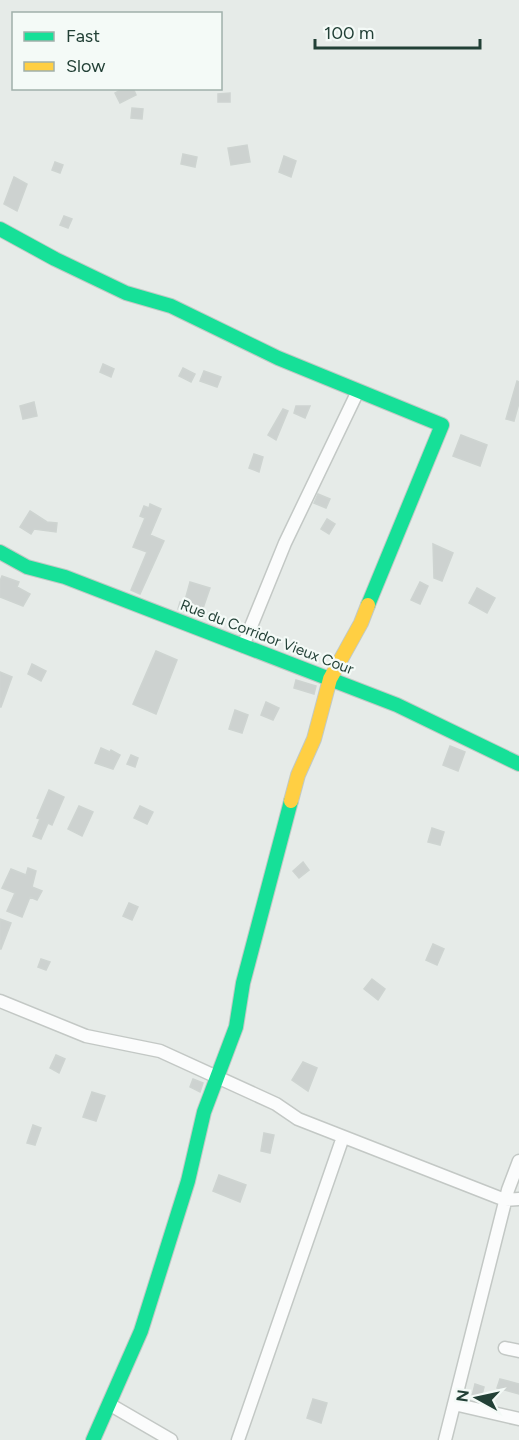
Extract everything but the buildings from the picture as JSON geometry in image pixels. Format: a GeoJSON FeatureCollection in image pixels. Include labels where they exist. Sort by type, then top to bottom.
{"type":"FeatureCollection","features":[{"type":"Feature","properties":{"kind":"street"},"geometry":{"type":"LineString","coordinates":[[0,229],[55,259],[126,293],[171,306],[278,358],[442,425],[361,623],[330,679],[314,739],[298,775],[243,983],[236,1027],[204,1112],[188,1181],[141,1330],[93,1440]]}},
{"type":"Feature","properties":{"kind":"street"},"geometry":{"type":"LineString","coordinates":[[243,646],[285,543],[358,391]]}},
{"type":"Feature","properties":{"kind":"street","name":"Rue du Corridor Vieux Cour"},"geometry":{"type":"LineString","coordinates":[[0,554],[27,567],[65,577],[397,705],[519,764]]}},
{"type":"Feature","properties":{"kind":"street"},"geometry":{"type":"LineString","coordinates":[[0,1001],[86,1036],[160,1051],[276,1104],[298,1119],[505,1200],[519,1199]]}},
{"type":"Feature","properties":{"kind":"street"},"geometry":{"type":"LineString","coordinates":[[241,1439],[343,1137]]}},
{"type":"Feature","properties":{"kind":"street"},"geometry":{"type":"LineString","coordinates":[[445,1440],[505,1200],[519,1161]]}},
{"type":"Feature","properties":{"kind":"street"},"geometry":{"type":"LineString","coordinates":[[505,1348],[519,1351]]}},
{"type":"Feature","properties":{"kind":"street"},"geometry":{"type":"LineString","coordinates":[[109,1404],[171,1440]]}},
{"type":"Feature","properties":{"kind":"street"},"geometry":{"type":"LineString","coordinates":[[454,1404],[519,1419]]}},
{"type":"Feature","properties":{"kind":"traffic: fast"},"geometry":{"type":"LineString","coordinates":[[0,229],[55,259],[126,293],[171,306],[278,358],[442,425],[368,605]]}},
{"type":"Feature","properties":{"kind":"traffic: fast"},"geometry":{"type":"LineString","coordinates":[[0,552],[27,567],[65,577],[397,705],[519,764]]}},
{"type":"Feature","properties":{"kind":"traffic: fast"},"geometry":{"type":"LineString","coordinates":[[93,1440],[141,1331],[188,1181],[204,1112],[236,1027],[243,983],[291,801]]}},
{"type":"Feature","properties":{"kind":"traffic: slow"},"geometry":{"type":"LineString","coordinates":[[291,801],[298,775],[314,739],[330,679],[361,623],[368,605]]}}]}
